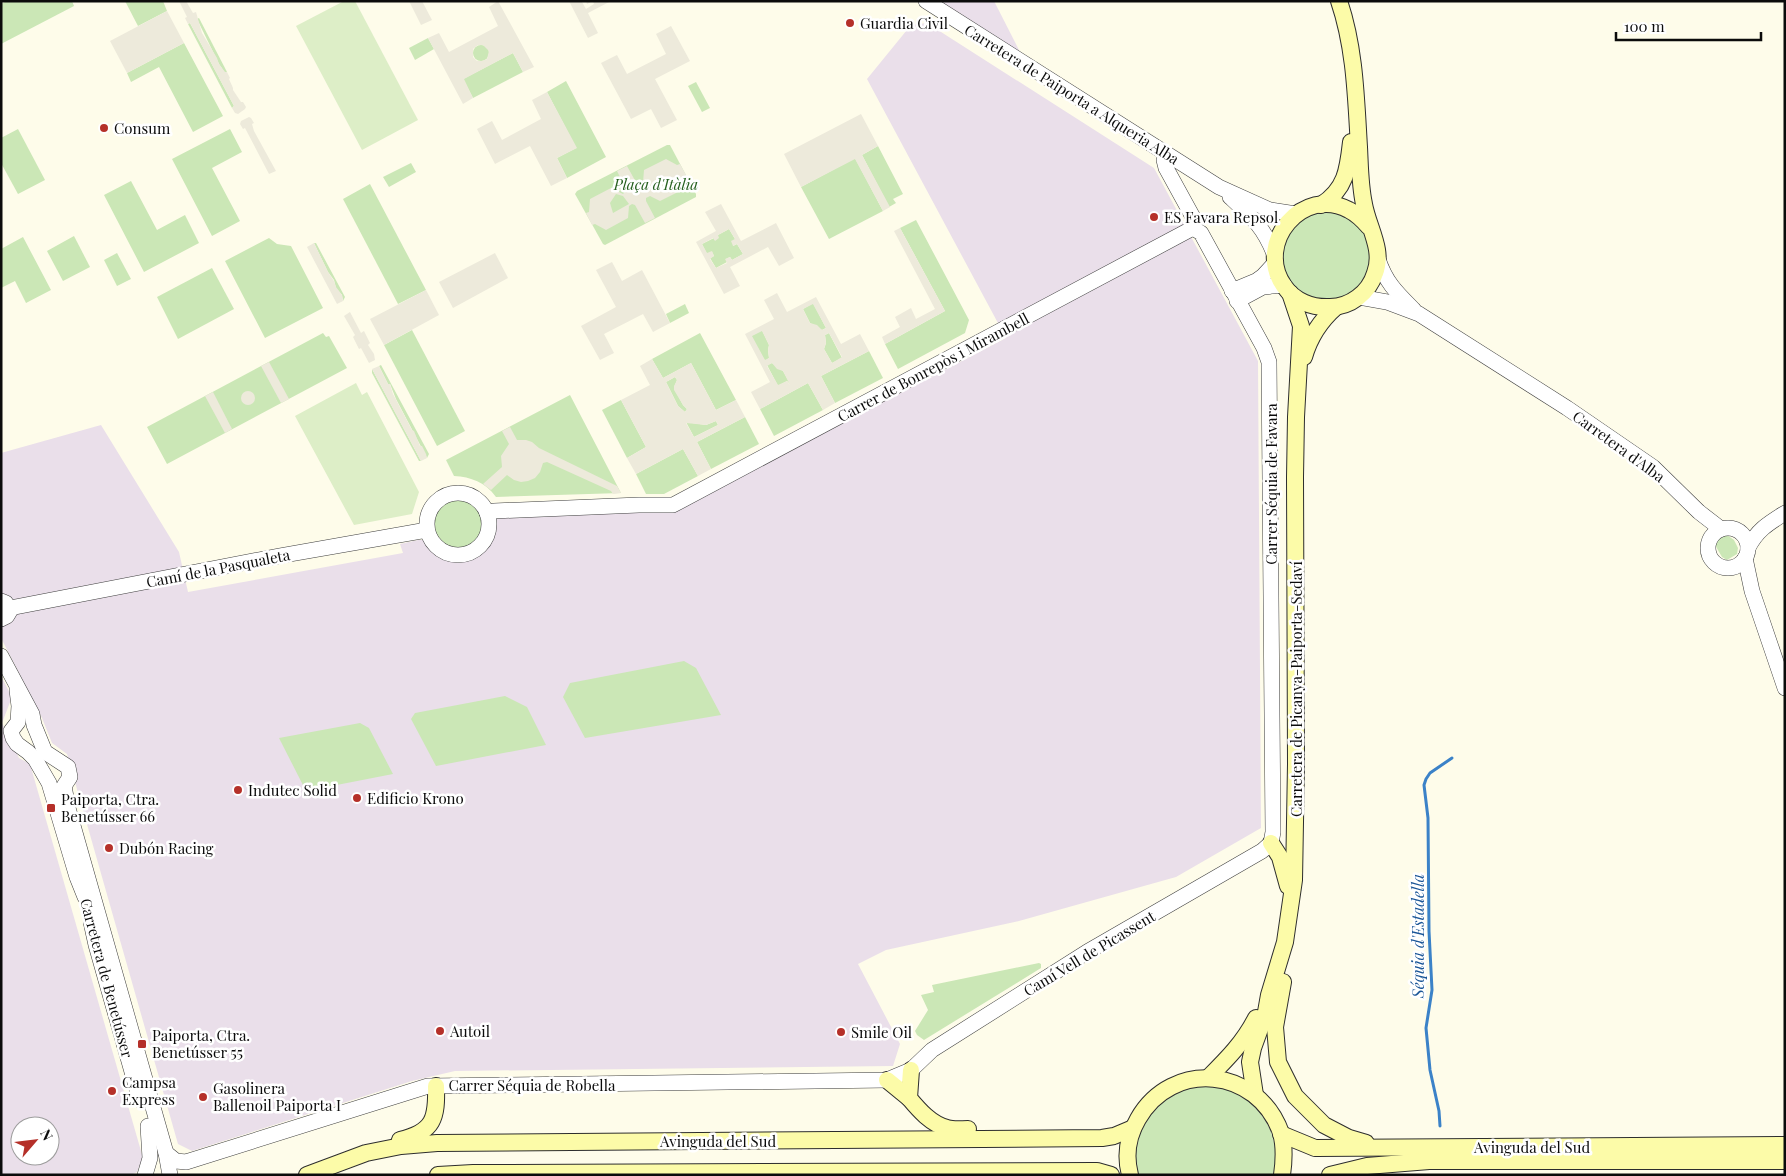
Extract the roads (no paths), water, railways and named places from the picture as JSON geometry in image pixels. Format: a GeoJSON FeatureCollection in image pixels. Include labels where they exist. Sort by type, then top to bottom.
{"type":"FeatureCollection","features":[{"type":"Feature","properties":{"kind":"main road"},"geometry":{"type":"LineString","coordinates":[[1287,289],[1304,303],[1320,308],[1336,307],[1359,297],[1369,286],[1375,273],[1378,259],[1376,242],[1369,227],[1363,202],[1351,50],[1339,1]]}},
{"type":"Feature","properties":{"kind":"main road"},"geometry":{"type":"LineString","coordinates":[[1298,381],[1301,326],[1287,289],[1278,275],[1275,260],[1277,240],[1285,225],[1296,214],[1321,204],[1336,194],[1344,182],[1350,156],[1356,97]]}},
{"type":"Feature","properties":{"kind":"main road"},"geometry":{"type":"LineString","coordinates":[[1321,204],[1335,205],[1348,209],[1360,217],[1369,227]]}},
{"type":"Feature","properties":{"kind":"main road"},"geometry":{"type":"LineString","coordinates":[[1298,381],[1307,346],[1317,326],[1336,307]]}},
{"type":"Feature","properties":{"kind":"main road","name":"Carretera de Picanya-Paiporta-Sedaví"},"geometry":{"type":"LineString","coordinates":[[1255,1095],[1250,1062],[1286,942],[1296,831],[1295,477],[1298,381]]}},
{"type":"Feature","properties":{"kind":"main road"},"geometry":{"type":"LineString","coordinates":[[1271,843],[1280,857],[1287,879],[1291,903]]}},
{"type":"Feature","properties":{"kind":"main road"},"geometry":{"type":"LineString","coordinates":[[1286,942],[1288,963],[1275,1027],[1278,1062],[1295,1096],[1324,1126],[1348,1138],[1380,1148]]}},
{"type":"Feature","properties":{"kind":"main road","name":"Carretera de Picanya-Paiporta-Sedaví"},"geometry":{"type":"LineString","coordinates":[[1208,1078],[1232,1054],[1249,1030],[1269,994]]}},
{"type":"Feature","properties":{"kind":"main road"},"geometry":{"type":"LineString","coordinates":[[909,1098],[911,1070]]}},
{"type":"Feature","properties":{"kind":"main road"},"geometry":{"type":"LineString","coordinates":[[1130,1175],[1128,1148],[1133,1128],[1145,1107],[1162,1091],[1184,1081],[1208,1078],[1233,1082],[1255,1095],[1271,1112],[1281,1134],[1284,1154],[1282,1175]]}},
{"type":"Feature","properties":{"kind":"main road"},"geometry":{"type":"LineString","coordinates":[[887,1080],[931,1120],[947,1128],[1032,1132],[1064,1139]]}},
{"type":"Feature","properties":{"kind":"main road"},"geometry":{"type":"LineString","coordinates":[[366,1154],[384,1143],[412,1137],[424,1131],[432,1123],[435,1116],[437,1103],[436,1086]]}},
{"type":"Feature","properties":{"kind":"main road","name":"Avinguda del Sud"},"geometry":{"type":"LineString","coordinates":[[306,1175],[366,1154],[401,1146],[474,1142],[1064,1139],[1102,1138],[1114,1136],[1133,1128]]}},
{"type":"Feature","properties":{"kind":"main road","name":"Avinguda del Sud"},"geometry":{"type":"LineString","coordinates":[[1281,1134],[1315,1148],[1785,1145]]}},
{"type":"Feature","properties":{"kind":"main road","name":"Avinguda del Sud"},"geometry":{"type":"LineString","coordinates":[[1330,1175],[1367,1166],[1430,1161],[1785,1161]]}},
{"type":"Feature","properties":{"kind":"main road"},"geometry":{"type":"LineString","coordinates":[[1392,1175],[1400,1171],[1429,1166],[1554,1165],[1586,1162]]}},
{"type":"Feature","properties":{"kind":"main road","name":"Avinguda del Sud"},"geometry":{"type":"LineString","coordinates":[[438,1175],[1097,1171],[1111,1175]]}},
{"type":"Feature","properties":{"kind":"street","name":"Carretera de Paiporta a Alqueria Alba"},"geometry":{"type":"LineString","coordinates":[[926,1],[1219,188],[1255,220],[1269,242],[1275,260]]}},
{"type":"Feature","properties":{"kind":"street","name":"Carrer Séquia de Favara"},"geometry":{"type":"LineString","coordinates":[[1167,154],[1164,160],[1166,168],[1194,219],[1193,228],[1202,233],[1264,348],[1269,362],[1273,832],[1271,843]]}},
{"type":"Feature","properties":{"kind":"street","name":"Carretera de Paiporta a Alqueria Alba"},"geometry":{"type":"LineString","coordinates":[[1219,188],[1270,210],[1296,214]]}},
{"type":"Feature","properties":{"kind":"street","name":"Carrer de Bonrepòs i Mirambell"},"geometry":{"type":"LineString","coordinates":[[487,513],[494,511],[639,505],[674,506],[1193,228]]}},
{"type":"Feature","properties":{"kind":"street"},"geometry":{"type":"LineString","coordinates":[[1378,259],[1388,283],[1419,314]]}},
{"type":"Feature","properties":{"kind":"street"},"geometry":{"type":"LineString","coordinates":[[1235,296],[1263,276],[1275,260]]}},
{"type":"Feature","properties":{"kind":"street"},"geometry":{"type":"LineString","coordinates":[[1235,296],[1263,287],[1287,289]]}},
{"type":"Feature","properties":{"kind":"street"},"geometry":{"type":"LineString","coordinates":[[1359,297],[1387,302],[1419,314]]}},
{"type":"Feature","properties":{"kind":"street","name":"Carretera d'Alba"},"geometry":{"type":"LineString","coordinates":[[1419,314],[1568,408],[1628,449],[1653,467],[1699,512],[1729,529]]}},
{"type":"Feature","properties":{"kind":"street","name":"Carretera d'Alba"},"geometry":{"type":"LineString","coordinates":[[1671,484],[1699,524],[1709,544]]}},
{"type":"Feature","properties":{"kind":"street"},"geometry":{"type":"LineString","coordinates":[[452,493],[473,496],[481,503],[487,513],[489,523],[486,538],[476,550],[466,555],[456,556],[441,551],[430,540],[426,530],[426,519],[436,501],[452,493]]}},
{"type":"Feature","properties":{"kind":"street"},"geometry":{"type":"LineString","coordinates":[[1762,527],[1744,530],[1729,529],[1716,532],[1709,544],[1711,556],[1715,562],[1724,567],[1743,557],[1762,527],[1785,513]]}},
{"type":"Feature","properties":{"kind":"street"},"geometry":{"type":"LineString","coordinates":[[1729,529],[1745,537],[1743,557],[1746,580],[1752,591],[1785,688]]}},
{"type":"Feature","properties":{"kind":"street","name":"Camí de la Pasqualeta"},"geometry":{"type":"LineString","coordinates":[[4,609],[426,530]]}},
{"type":"Feature","properties":{"kind":"street","name":"Carretera de Benetússer"},"geometry":{"type":"LineString","coordinates":[[1,656],[17,688],[25,698],[45,752],[68,767],[70,777],[64,786],[68,808],[166,1153],[170,1175]]}},
{"type":"Feature","properties":{"kind":"street","name":"Carretera de Benetússer"},"geometry":{"type":"LineString","coordinates":[[17,688],[20,706],[12,734],[35,759],[49,783],[77,877],[84,893],[96,945],[148,1126],[158,1154],[159,1175]]}},
{"type":"Feature","properties":{"kind":"street"},"geometry":{"type":"LineString","coordinates":[[1,746],[12,734],[29,722],[34,726]]}},
{"type":"Feature","properties":{"kind":"street"},"geometry":{"type":"LineString","coordinates":[[49,783],[54,787],[64,786]]}},
{"type":"Feature","properties":{"kind":"street","name":"Camí Vell de Picassent"},"geometry":{"type":"LineString","coordinates":[[911,1070],[932,1050],[1087,952],[1262,851],[1271,843]]}},
{"type":"Feature","properties":{"kind":"street","name":"Carrer Séquia de Robella"},"geometry":{"type":"LineString","coordinates":[[166,1153],[176,1161],[186,1162],[428,1086],[887,1080],[911,1070]]}},
{"type":"Feature","properties":{"kind":"street"},"geometry":{"type":"LineString","coordinates":[[145,1175],[150,1158],[148,1126]]}},
{"type":"Feature","properties":{"kind":"waterway","name":"Séquia d'Estadella"},"geometry":{"type":"LineString","coordinates":[[1440,1126],[1439,1111],[1430,1070],[1426,1028],[1432,990],[1429,931],[1428,818],[1424,785],[1430,773],[1452,758]]}},
{"type":"Feature","properties":{"kind":"place","name":"Guardia Civil"},"geometry":{"type":"Point","coordinates":[850,23]}},
{"type":"Feature","properties":{"kind":"place","name":"Consum"},"geometry":{"type":"Point","coordinates":[104,128]}},
{"type":"Feature","properties":{"kind":"place","name":"ES Favara Repsol"},"geometry":{"type":"Point","coordinates":[1154,217]}},
{"type":"Feature","properties":{"kind":"place","name":"Indutec Solid"},"geometry":{"type":"Point","coordinates":[238,790]}},
{"type":"Feature","properties":{"kind":"place","name":"Edificio Krono"},"geometry":{"type":"Point","coordinates":[357,798]}},
{"type":"Feature","properties":{"kind":"place","name":"Paiporta, Ctra. Benetússer 66"},"geometry":{"type":"Point","coordinates":[51,808]}},
{"type":"Feature","properties":{"kind":"place","name":"Dubón Racing"},"geometry":{"type":"Point","coordinates":[109,848]}},
{"type":"Feature","properties":{"kind":"place","name":"Autoil"},"geometry":{"type":"Point","coordinates":[440,1031]}},
{"type":"Feature","properties":{"kind":"place","name":"Smile Oil"},"geometry":{"type":"Point","coordinates":[841,1032]}},
{"type":"Feature","properties":{"kind":"place","name":"Paiporta, Ctra. Benetússer 55"},"geometry":{"type":"Point","coordinates":[142,1044]}},
{"type":"Feature","properties":{"kind":"place","name":"Campsa Express"},"geometry":{"type":"Point","coordinates":[112,1091]}},
{"type":"Feature","properties":{"kind":"place","name":"Gasolinera Ballenoil Paiporta I"},"geometry":{"type":"Point","coordinates":[203,1097]}},
{"type":"Feature","properties":{"kind":"park label","name":"Plaça d'Itàlia"},"geometry":{"type":"Point","coordinates":[656,184]}}]}
